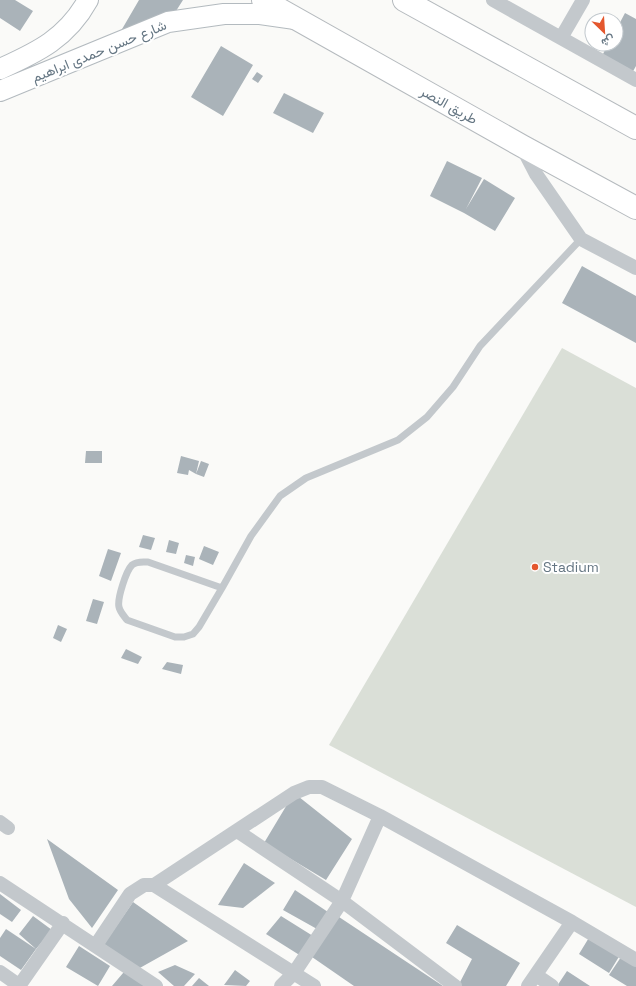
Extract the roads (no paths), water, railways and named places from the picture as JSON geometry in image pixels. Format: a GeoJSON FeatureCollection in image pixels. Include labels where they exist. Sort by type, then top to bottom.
{"type":"FeatureCollection","features":[{"type":"Feature","properties":{"kind":"main road","name":"شارع حسن حمدى ابراهيم"},"geometry":{"type":"LineString","coordinates":[[0,69],[40,50],[63,34],[81,13],[88,0]]}},
{"type":"Feature","properties":{"kind":"main road","name":"طريق النصر"},"geometry":{"type":"LineString","coordinates":[[263,0],[522,146],[636,208]]}},
{"type":"Feature","properties":{"kind":"main road"},"geometry":{"type":"LineString","coordinates":[[404,0],[636,128]]}},
{"type":"Feature","properties":{"kind":"main road","name":"شارع حسن حمدى ابراهيم"},"geometry":{"type":"LineString","coordinates":[[0,91],[168,22],[224,14],[260,14],[296,19]]}},
{"type":"Feature","properties":{"kind":"street"},"geometry":{"type":"LineString","coordinates":[[492,0],[636,80]]}},
{"type":"Feature","properties":{"kind":"street"},"geometry":{"type":"LineString","coordinates":[[561,38],[583,0]]}},
{"type":"Feature","properties":{"kind":"street"},"geometry":{"type":"LineString","coordinates":[[522,146],[536,174],[581,239],[636,268]]}},
{"type":"Feature","properties":{"kind":"street"},"geometry":{"type":"LineString","coordinates":[[154,885],[294,793],[309,787],[322,787],[380,816],[572,922],[636,960]]}},
{"type":"Feature","properties":{"kind":"street"},"geometry":{"type":"LineString","coordinates":[[281,986],[294,973],[342,901],[380,816]]}},
{"type":"Feature","properties":{"kind":"street"},"geometry":{"type":"LineString","coordinates":[[237,831],[342,901],[454,986]]}},
{"type":"Feature","properties":{"kind":"street"},"geometry":{"type":"LineString","coordinates":[[0,883],[156,986]]}},
{"type":"Feature","properties":{"kind":"street"},"geometry":{"type":"LineString","coordinates":[[96,946],[130,894],[144,885],[154,885],[314,986]]}},
{"type":"Feature","properties":{"kind":"street"},"geometry":{"type":"LineString","coordinates":[[552,986],[532,980],[572,922]]}},
{"type":"Feature","properties":{"kind":"street"},"geometry":{"type":"LineString","coordinates":[[0,972],[20,986],[63,924]]}},
{"type":"Feature","properties":{"kind":"lane"},"geometry":{"type":"LineString","coordinates":[[222,588],[148,562],[140,561],[133,564],[128,571],[118,599],[119,607],[127,620],[175,637],[184,637],[193,634],[199,627],[222,588],[251,536],[280,496],[306,478],[398,440],[427,417],[453,387],[480,346],[581,239]]}},
{"type":"Feature","properties":{"kind":"place","name":"Stadium"},"geometry":{"type":"Point","coordinates":[535,567]}}]}
